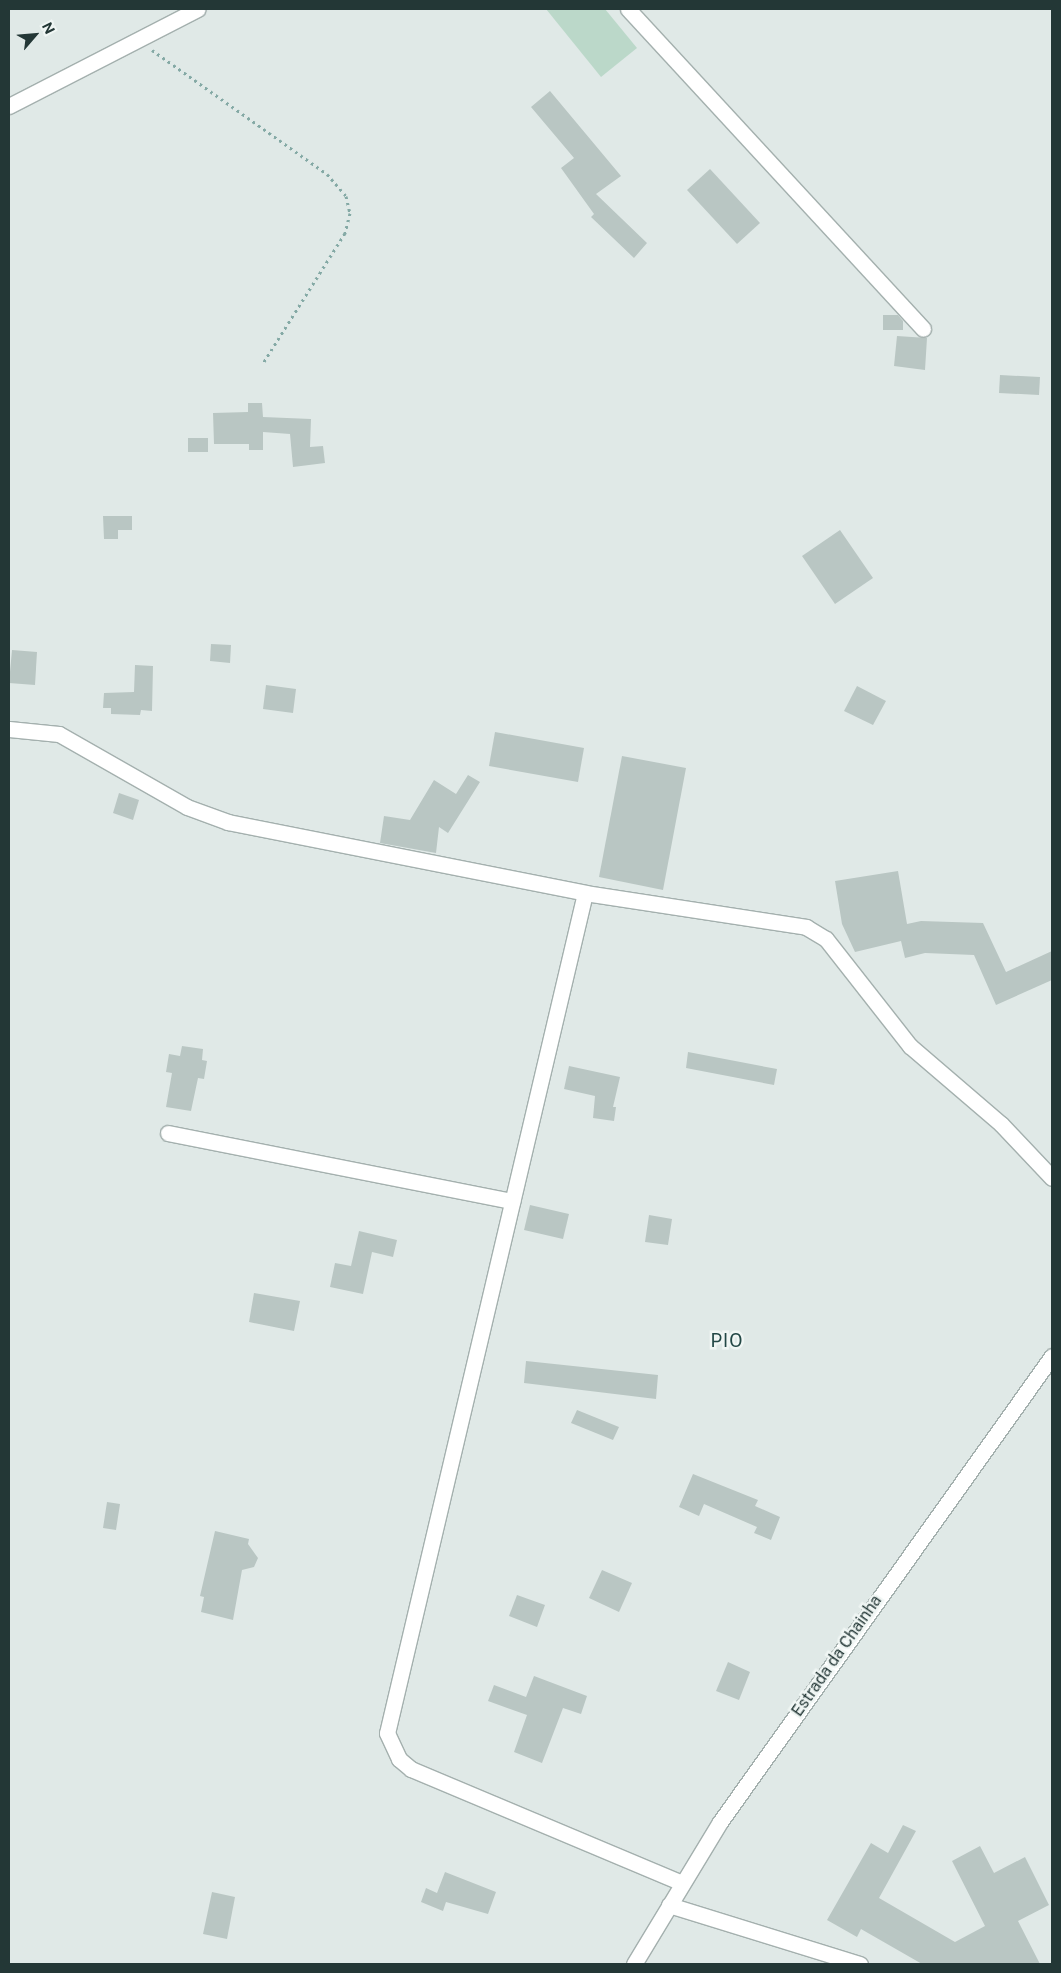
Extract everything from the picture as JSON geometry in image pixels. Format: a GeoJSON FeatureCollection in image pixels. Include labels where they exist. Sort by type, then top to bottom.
{"type":"FeatureCollection","features":[{"type":"Feature","properties":{"kind":"street"},"geometry":{"type":"LineString","coordinates":[[9,106],[198,9]]}},
{"type":"Feature","properties":{"kind":"street"},"geometry":{"type":"LineString","coordinates":[[628,9],[923,329]]}},
{"type":"Feature","properties":{"kind":"street"},"geometry":{"type":"LineString","coordinates":[[9,728],[59,734],[187,808],[228,822],[585,893],[806,927],[826,939],[910,1046],[1001,1124],[1052,1178]]}},
{"type":"Feature","properties":{"kind":"street"},"geometry":{"type":"LineString","coordinates":[[585,893],[387,1733],[399,1759],[411,1769],[682,1883]]}},
{"type":"Feature","properties":{"kind":"street"},"geometry":{"type":"LineString","coordinates":[[168,1133],[512,1201]]}},
{"type":"Feature","properties":{"kind":"street","name":"Estrada da Chainha"},"geometry":{"type":"LineString","coordinates":[[634,1964],[720,1822],[826,1670],[1052,1356]]}},
{"type":"Feature","properties":{"kind":"street"},"geometry":{"type":"LineString","coordinates":[[669,1905],[860,1964]]}},
{"type":"Feature","properties":{"kind":"path"},"geometry":{"type":"LineString","coordinates":[[144,36],[158,56],[327,174],[346,196],[350,213],[344,233],[263,363]]}},
{"type":"Feature","properties":{"kind":"green space"},"geometry":{"type":"Polygon","coordinates":[[[546,9],[605,9],[637,48],[601,77],[546,9]]]}},
{"type":"Feature","properties":{"kind":"building"},"geometry":{"type":"Polygon","coordinates":[[[550,91],[621,176],[596,194],[647,243],[634,258],[591,217],[594,214],[561,168],[574,158],[531,107],[550,91]]]}},
{"type":"Feature","properties":{"kind":"building"},"geometry":{"type":"Polygon","coordinates":[[[710,169],[760,223],[737,244],[687,190],[710,169]]]}},
{"type":"Feature","properties":{"kind":"building"},"geometry":{"type":"Polygon","coordinates":[[[883,315],[898,315],[903,321],[903,330],[883,330],[883,315]]]}},
{"type":"Feature","properties":{"kind":"building"},"geometry":{"type":"Polygon","coordinates":[[[897,336],[927,338],[925,370],[894,366],[897,336]]]}},
{"type":"Feature","properties":{"kind":"building"},"geometry":{"type":"Polygon","coordinates":[[[1000,375],[1040,377],[1039,395],[999,393],[1000,375]]]}},
{"type":"Feature","properties":{"kind":"building"},"geometry":{"type":"Polygon","coordinates":[[[248,403],[262,403],[263,417],[311,419],[310,447],[323,446],[325,463],[293,467],[290,434],[263,432],[263,450],[249,450],[249,444],[214,444],[213,413],[248,412],[248,403]]]}},
{"type":"Feature","properties":{"kind":"building"},"geometry":{"type":"Polygon","coordinates":[[[188,438],[208,438],[208,452],[188,452],[188,438]]]}},
{"type":"Feature","properties":{"kind":"building"},"geometry":{"type":"Polygon","coordinates":[[[103,516],[132,516],[132,530],[118,530],[118,539],[104,539],[103,516]]]}},
{"type":"Feature","properties":{"kind":"building"},"geometry":{"type":"Polygon","coordinates":[[[840,530],[873,578],[835,604],[802,556],[840,530]]]}},
{"type":"Feature","properties":{"kind":"building"},"geometry":{"type":"Polygon","coordinates":[[[211,644],[231,645],[230,663],[210,661],[211,644]]]}},
{"type":"Feature","properties":{"kind":"building"},"geometry":{"type":"Polygon","coordinates":[[[12,650],[37,652],[35,685],[9,683],[12,650]]]}},
{"type":"Feature","properties":{"kind":"building"},"geometry":{"type":"Polygon","coordinates":[[[135,665],[153,666],[152,711],[141,710],[140,715],[111,714],[111,708],[103,708],[104,693],[134,692],[135,665]]]}},
{"type":"Feature","properties":{"kind":"building"},"geometry":{"type":"Polygon","coordinates":[[[266,685],[296,689],[293,713],[263,709],[266,685]]]}},
{"type":"Feature","properties":{"kind":"building"},"geometry":{"type":"Polygon","coordinates":[[[857,686],[886,701],[873,725],[844,711],[857,686]]]}},
{"type":"Feature","properties":{"kind":"building"},"geometry":{"type":"Polygon","coordinates":[[[495,732],[584,748],[578,782],[489,766],[495,732]]]}},
{"type":"Feature","properties":{"kind":"building"},"geometry":{"type":"Polygon","coordinates":[[[622,756],[686,768],[663,890],[599,877],[622,756]]]}},
{"type":"Feature","properties":{"kind":"building"},"geometry":{"type":"Polygon","coordinates":[[[468,775],[480,782],[448,833],[439,827],[436,853],[380,843],[384,816],[410,820],[434,780],[456,794],[468,775]]]}},
{"type":"Feature","properties":{"kind":"building"},"geometry":{"type":"Polygon","coordinates":[[[119,793],[139,800],[133,820],[113,813],[119,793]]]}},
{"type":"Feature","properties":{"kind":"building"},"geometry":{"type":"Polygon","coordinates":[[[898,871],[907,924],[921,921],[983,923],[1006,972],[1052,951],[1052,980],[996,1005],[974,955],[925,953],[905,958],[901,941],[855,952],[842,924],[835,881],[898,871]]]}},
{"type":"Feature","properties":{"kind":"building"},"geometry":{"type":"Polygon","coordinates":[[[182,1046],[203,1049],[202,1060],[207,1061],[204,1079],[198,1078],[191,1111],[166,1107],[172,1073],[166,1072],[169,1054],[180,1056],[182,1046]]]}},
{"type":"Feature","properties":{"kind":"building"},"geometry":{"type":"Polygon","coordinates":[[[688,1052],[777,1069],[774,1085],[686,1068],[688,1052]]]}},
{"type":"Feature","properties":{"kind":"building"},"geometry":{"type":"Polygon","coordinates":[[[569,1066],[620,1077],[613,1107],[616,1107],[614,1121],[593,1118],[595,1096],[564,1089],[569,1066]]]}},
{"type":"Feature","properties":{"kind":"building"},"geometry":{"type":"Polygon","coordinates":[[[530,1205],[569,1214],[563,1239],[524,1230],[530,1205]]]}},
{"type":"Feature","properties":{"kind":"building"},"geometry":{"type":"Polygon","coordinates":[[[649,1215],[672,1219],[668,1245],[645,1242],[649,1215]]]}},
{"type":"Feature","properties":{"kind":"building"},"geometry":{"type":"Polygon","coordinates":[[[359,1231],[397,1240],[393,1257],[372,1252],[363,1294],[330,1287],[335,1263],[351,1266],[359,1231]]]}},
{"type":"Feature","properties":{"kind":"building"},"geometry":{"type":"Polygon","coordinates":[[[254,1293],[300,1301],[294,1331],[249,1322],[254,1293]]]}},
{"type":"Feature","properties":{"kind":"building"},"geometry":{"type":"Polygon","coordinates":[[[526,1361],[658,1375],[656,1399],[524,1383],[526,1361]]]}},
{"type":"Feature","properties":{"kind":"building"},"geometry":{"type":"Polygon","coordinates":[[[577,1410],[619,1427],[613,1440],[571,1423],[577,1410]]]}},
{"type":"Feature","properties":{"kind":"building"},"geometry":{"type":"Polygon","coordinates":[[[693,1474],[758,1500],[755,1506],[780,1517],[771,1540],[754,1533],[757,1527],[704,1504],[699,1516],[679,1507],[693,1474]]]}},
{"type":"Feature","properties":{"kind":"building"},"geometry":{"type":"Polygon","coordinates":[[[107,1502],[120,1504],[116,1530],[103,1528],[107,1502]]]}},
{"type":"Feature","properties":{"kind":"building"},"geometry":{"type":"Polygon","coordinates":[[[215,1531],[249,1539],[248,1544],[258,1558],[254,1567],[242,1570],[233,1620],[201,1612],[204,1597],[200,1596],[215,1531]]]}},
{"type":"Feature","properties":{"kind":"building"},"geometry":{"type":"Polygon","coordinates":[[[602,1570],[632,1583],[619,1612],[589,1598],[602,1570]]]}},
{"type":"Feature","properties":{"kind":"building"},"geometry":{"type":"Polygon","coordinates":[[[517,1595],[545,1605],[537,1627],[509,1616],[517,1595]]]}},
{"type":"Feature","properties":{"kind":"building"},"geometry":{"type":"Polygon","coordinates":[[[728,1662],[750,1672],[739,1700],[716,1691],[728,1662]]]}},
{"type":"Feature","properties":{"kind":"building"},"geometry":{"type":"Polygon","coordinates":[[[534,1676],[587,1696],[581,1714],[563,1708],[542,1763],[514,1752],[527,1715],[488,1701],[494,1685],[526,1697],[534,1676]]]}},
{"type":"Feature","properties":{"kind":"building"},"geometry":{"type":"Polygon","coordinates":[[[903,1825],[916,1831],[879,1898],[955,1942],[985,1926],[952,1861],[980,1846],[994,1873],[1025,1857],[1049,1905],[1018,1921],[1040,1964],[922,1964],[861,1929],[857,1937],[827,1920],[871,1843],[888,1853],[903,1825]]]}},
{"type":"Feature","properties":{"kind":"building"},"geometry":{"type":"Polygon","coordinates":[[[445,1872],[496,1892],[488,1914],[446,1902],[443,1911],[421,1902],[426,1888],[437,1893],[445,1872]]]}},
{"type":"Feature","properties":{"kind":"building"},"geometry":{"type":"Polygon","coordinates":[[[212,1892],[235,1897],[227,1939],[203,1934],[212,1892]]]}},
{"type":"Feature","properties":{"kind":"district","name":"PIO"},"geometry":{"type":"Point","coordinates":[727,1341]}}]}
